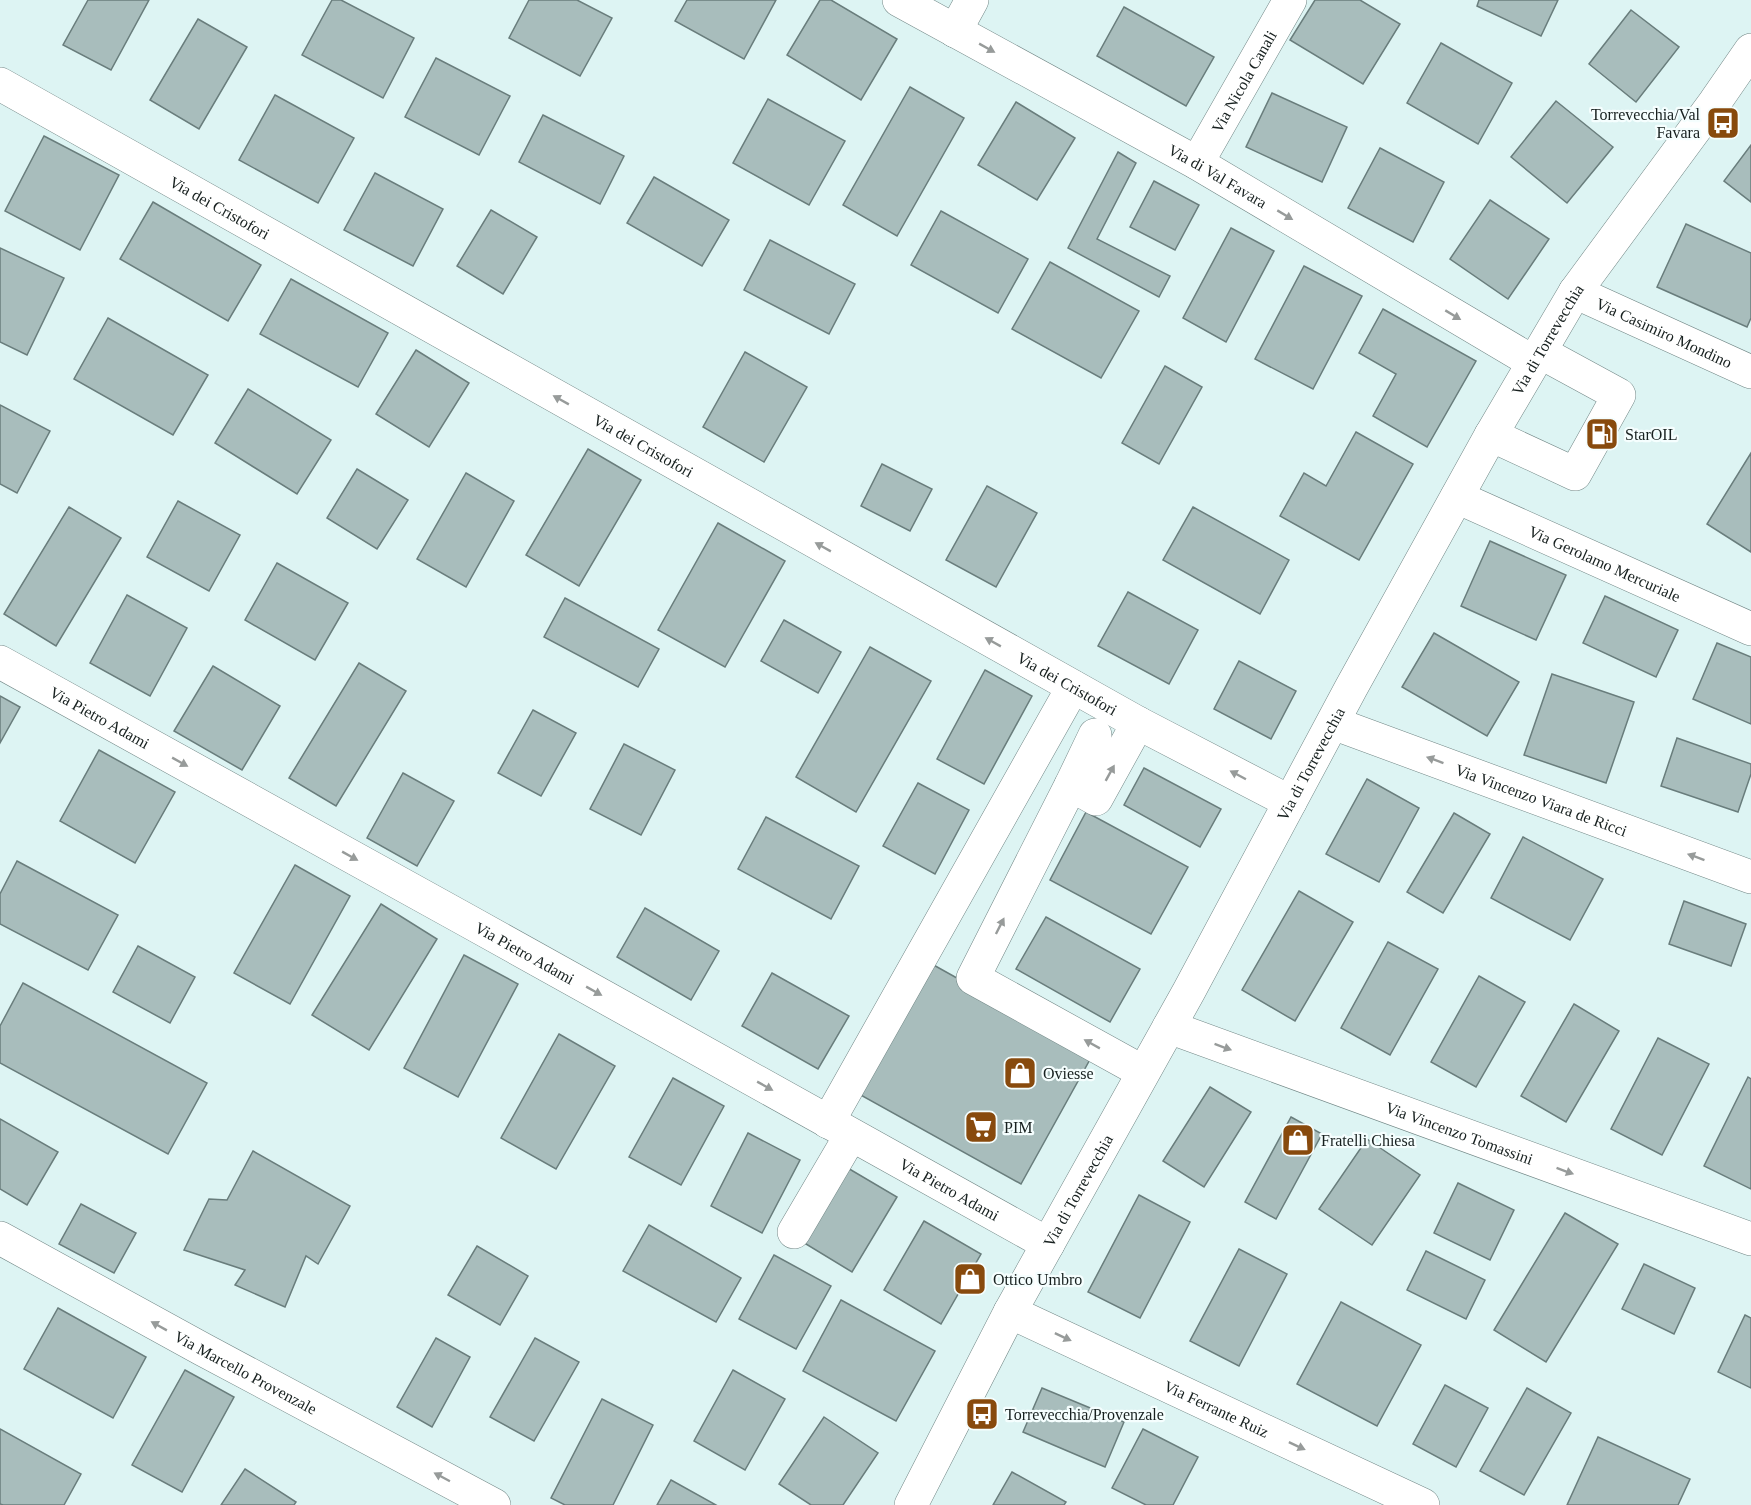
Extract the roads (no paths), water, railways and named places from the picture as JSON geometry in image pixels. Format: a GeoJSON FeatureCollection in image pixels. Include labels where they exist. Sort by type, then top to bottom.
{"type":"FeatureCollection","features":[{"type":"Feature","properties":{"kind":"street","name":"Via di Val Favara"},"geometry":{"type":"LineString","coordinates":[[899,0],[1197,163],[1536,357],[1618,395],[1575,474],[1491,435]]}},
{"type":"Feature","properties":{"kind":"street"},"geometry":{"type":"LineString","coordinates":[[955,31],[972,0]]}},
{"type":"Feature","properties":{"kind":"street","name":"Via Nicola Canali"},"geometry":{"type":"LineString","coordinates":[[1197,163],[1290,0]]}},
{"type":"Feature","properties":{"kind":"street","name":"Via di Torrevecchia"},"geometry":{"type":"LineString","coordinates":[[911,1505],[1010,1312],[1536,357],[1575,292],[1750,54]]}},
{"type":"Feature","properties":{"kind":"street","name":"Via dei Cristofori"},"geometry":{"type":"LineString","coordinates":[[0,84],[1073,687],[1290,802]]}},
{"type":"Feature","properties":{"kind":"street","name":"Via Casimiro Mondino"},"geometry":{"type":"LineString","coordinates":[[1575,292],[1751,372]]}},
{"type":"Feature","properties":{"kind":"street","name":"Via Gerolamo Mercuriale"},"geometry":{"type":"LineString","coordinates":[[1457,497],[1751,629]]}},
{"type":"Feature","properties":{"kind":"street","name":"Via Pietro Adami"},"geometry":{"type":"LineString","coordinates":[[0,662],[1048,1244]]}},
{"type":"Feature","properties":{"kind":"street"},"geometry":{"type":"LineString","coordinates":[[794,1232],[840,1129],[1073,687]]}},
{"type":"Feature","properties":{"kind":"street"},"geometry":{"type":"LineString","coordinates":[[1071,785],[1096,799],[1138,723]]}},
{"type":"Feature","properties":{"kind":"street","name":"Via Vincenzo Viara de Ricci"},"geometry":{"type":"LineString","coordinates":[[1333,723],[1751,877]]}},
{"type":"Feature","properties":{"kind":"street"},"geometry":{"type":"LineString","coordinates":[[1095,735],[973,978],[1143,1072]]}},
{"type":"Feature","properties":{"kind":"street","name":"Via Vincenzo Tomassini"},"geometry":{"type":"LineString","coordinates":[[1168,1027],[1751,1239]]}},
{"type":"Feature","properties":{"kind":"street","name":"Via Marcello Provenzale"},"geometry":{"type":"LineString","coordinates":[[0,1238],[494,1505]]}},
{"type":"Feature","properties":{"kind":"street","name":"Via Ferrante Ruiz"},"geometry":{"type":"LineString","coordinates":[[1010,1312],[1423,1505]]}},
{"type":"Feature","properties":{"kind":"place","name":"Torrevecchia/Val Favara"},"geometry":{"type":"Point","coordinates":[1723,123]}},
{"type":"Feature","properties":{"kind":"place","name":"StarOIL"},"geometry":{"type":"Point","coordinates":[1602,434]}},
{"type":"Feature","properties":{"kind":"place","name":"Oviesse"},"geometry":{"type":"Point","coordinates":[1020,1073]}},
{"type":"Feature","properties":{"kind":"place","name":"PIM"},"geometry":{"type":"Point","coordinates":[981,1127]}},
{"type":"Feature","properties":{"kind":"place","name":"Fratelli Chiesa"},"geometry":{"type":"Point","coordinates":[1298,1140]}},
{"type":"Feature","properties":{"kind":"place","name":"Ottico Umbro"},"geometry":{"type":"Point","coordinates":[970,1279]}},
{"type":"Feature","properties":{"kind":"place","name":"Torrevecchia/Provenzale"},"geometry":{"type":"Point","coordinates":[982,1414]}}]}
